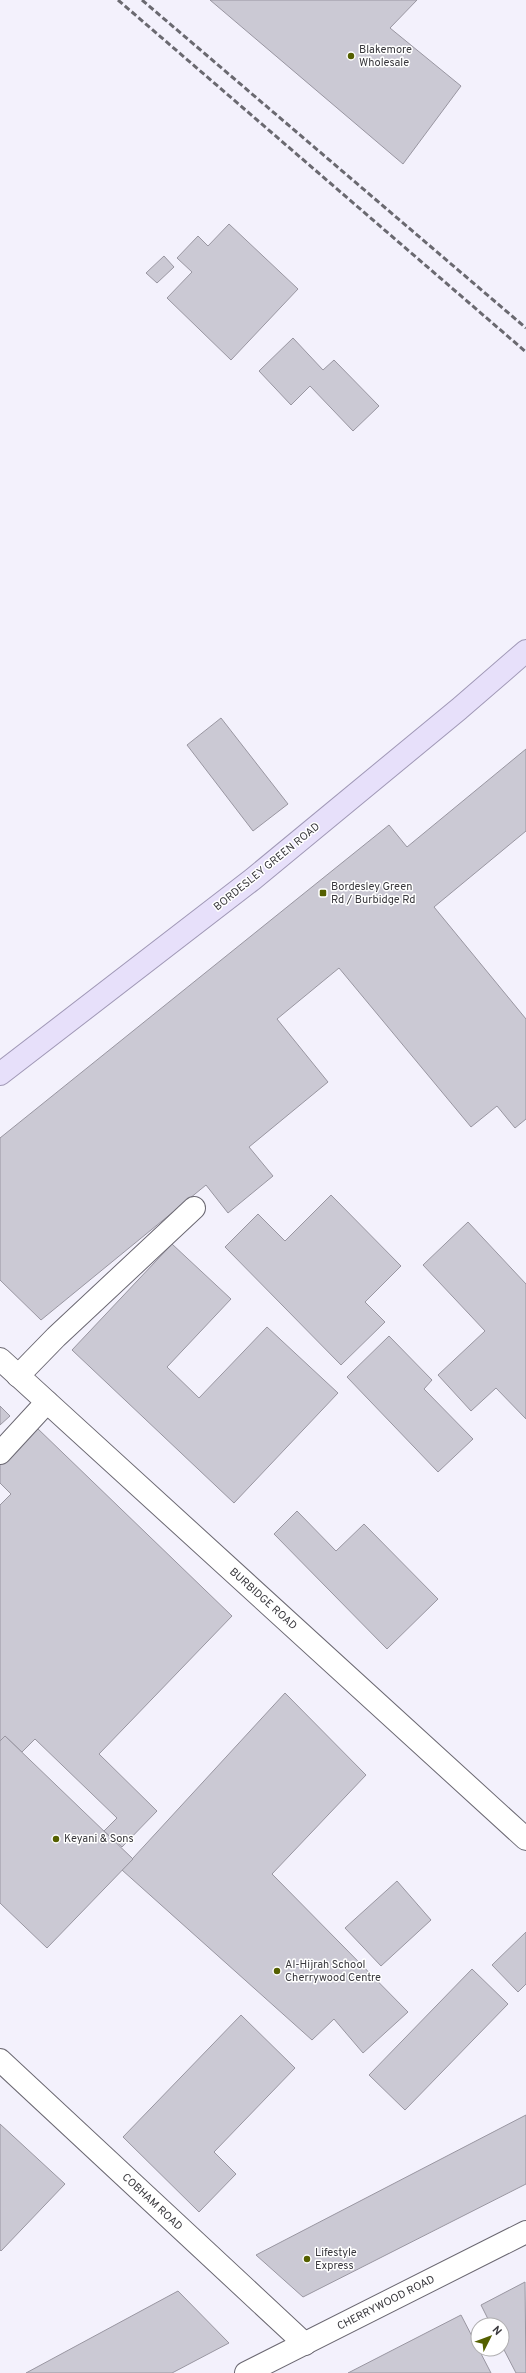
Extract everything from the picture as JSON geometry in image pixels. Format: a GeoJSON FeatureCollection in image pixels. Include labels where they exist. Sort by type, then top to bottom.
{"type":"FeatureCollection","features":[{"type":"Feature","properties":{"kind":"main road","name":"BORDESLEY GREEN ROAD"},"geometry":{"type":"LineString","coordinates":[[0,1074],[253,879],[459,709],[526,650]]}},
{"type":"Feature","properties":{"kind":"street"},"geometry":{"type":"LineString","coordinates":[[18,1376],[56,1337],[194,1208]]}},
{"type":"Feature","properties":{"kind":"street","name":"BURBIDGE ROAD"},"geometry":{"type":"LineString","coordinates":[[0,1359],[526,1839]]}},
{"type":"Feature","properties":{"kind":"street"},"geometry":{"type":"LineString","coordinates":[[0,1453],[47,1402]]}},
{"type":"Feature","properties":{"kind":"street","name":"COBHAM ROAD"},"geometry":{"type":"LineString","coordinates":[[0,2060],[305,2344]]}},
{"type":"Feature","properties":{"kind":"street","name":"CHERRYWOOD ROAD"},"geometry":{"type":"LineString","coordinates":[[246,2373],[526,2232]]}},
{"type":"Feature","properties":{"kind":"building","name":"Blakemore Wholesale"},"geometry":{"type":"Polygon","coordinates":[[[210,0],[417,0],[390,28],[461,86],[403,164],[210,0]]]}},
{"type":"Feature","properties":{"kind":"building"},"geometry":{"type":"Polygon","coordinates":[[[229,224],[298,289],[231,360],[167,298],[192,272],[177,258],[198,236],[208,246],[229,224]]]}},
{"type":"Feature","properties":{"kind":"building"},"geometry":{"type":"Polygon","coordinates":[[[164,256],[174,267],[157,283],[146,273],[164,256]]]}},
{"type":"Feature","properties":{"kind":"building"},"geometry":{"type":"Polygon","coordinates":[[[293,338],[323,370],[334,360],[379,406],[353,431],[310,386],[291,405],[259,371],[293,338]]]}},
{"type":"Feature","properties":{"kind":"building"},"geometry":{"type":"Polygon","coordinates":[[[221,718],[288,804],[253,831],[187,745],[221,718]]]}},
{"type":"Feature","properties":{"kind":"building"},"geometry":{"type":"Polygon","coordinates":[[[526,749],[526,831],[434,907],[526,1019],[526,1119],[515,1128],[497,1106],[471,1127],[339,968],[277,1019],[328,1082],[249,1147],[273,1176],[228,1213],[206,1185],[41,1320],[0,1280],[0,1138],[389,825],[407,847],[526,749]]]}},
{"type":"Feature","properties":{"kind":"building"},"geometry":{"type":"Polygon","coordinates":[[[331,1195],[401,1266],[365,1302],[385,1322],[341,1365],[225,1247],[258,1214],[285,1241],[331,1195]]]}},
{"type":"Feature","properties":{"kind":"building"},"geometry":{"type":"Polygon","coordinates":[[[468,1222],[526,1284],[526,1419],[496,1388],[471,1411],[438,1375],[485,1331],[423,1265],[468,1222]]]}},
{"type":"Feature","properties":{"kind":"building"},"geometry":{"type":"Polygon","coordinates":[[[172,1244],[231,1299],[167,1367],[199,1398],[267,1327],[338,1393],[234,1503],[72,1350],[172,1244]]]}},
{"type":"Feature","properties":{"kind":"building"},"geometry":{"type":"Polygon","coordinates":[[[389,1336],[432,1380],[424,1389],[473,1439],[438,1472],[347,1377],[389,1336]]]}},
{"type":"Feature","properties":{"kind":"building"},"geometry":{"type":"Polygon","coordinates":[[[0,1406],[10,1416],[0,1425],[0,1406]]]}},
{"type":"Feature","properties":{"kind":"building"},"geometry":{"type":"Polygon","coordinates":[[[36,1427],[232,1616],[99,1754],[157,1811],[122,1847],[104,1831],[117,1818],[35,1739],[22,1752],[5,1736],[0,1741],[0,1505],[11,1494],[0,1483],[0,1464],[36,1427]]]}},
{"type":"Feature","properties":{"kind":"building"},"geometry":{"type":"Polygon","coordinates":[[[297,1511],[336,1551],[364,1524],[438,1599],[387,1649],[274,1534],[297,1511]]]}},
{"type":"Feature","properties":{"kind":"building"},"geometry":{"type":"Polygon","coordinates":[[[285,1693],[366,1775],[272,1874],[408,2012],[363,2053],[334,2019],[312,2040],[122,1870],[285,1693]]]}},
{"type":"Feature","properties":{"kind":"building","name":"Keyani & Sons"},"geometry":{"type":"Polygon","coordinates":[[[5,1736],[133,1859],[47,1948],[0,1903],[0,1741],[5,1736]]]}},
{"type":"Feature","properties":{"kind":"building"},"geometry":{"type":"Polygon","coordinates":[[[397,1881],[431,1920],[381,1966],[345,1928],[397,1881]]]}},
{"type":"Feature","properties":{"kind":"building"},"geometry":{"type":"Polygon","coordinates":[[[526,1932],[526,1984],[518,1992],[492,1965],[526,1932]]]}},
{"type":"Feature","properties":{"kind":"building"},"geometry":{"type":"Polygon","coordinates":[[[472,1969],[508,2004],[405,2110],[369,2075],[472,1969]]]}},
{"type":"Feature","properties":{"kind":"building"},"geometry":{"type":"Polygon","coordinates":[[[241,2015],[295,2068],[214,2152],[236,2174],[199,2212],[123,2137],[241,2015]]]}},
{"type":"Feature","properties":{"kind":"building"},"geometry":{"type":"Polygon","coordinates":[[[526,2115],[526,2184],[303,2297],[256,2255],[526,2115]]]}},
{"type":"Feature","properties":{"kind":"building"},"geometry":{"type":"Polygon","coordinates":[[[0,2124],[65,2184],[1,2251],[0,2250],[0,2124]]]}},
{"type":"Feature","properties":{"kind":"building"},"geometry":{"type":"Polygon","coordinates":[[[525,2282],[526,2373],[516,2373],[508,2357],[510,2357],[510,2317],[487,2317],[481,2305],[525,2282]]]}},
{"type":"Feature","properties":{"kind":"building"},"geometry":{"type":"Polygon","coordinates":[[[178,2291],[229,2343],[172,2373],[26,2373],[178,2291]]]}},
{"type":"Feature","properties":{"kind":"building"},"geometry":{"type":"Polygon","coordinates":[[[461,2315],[470,2332],[470,2357],[483,2357],[491,2373],[348,2373],[461,2315]]]}},
{"type":"Feature","properties":{"kind":"railway"},"geometry":{"type":"LineString","coordinates":[[118,0],[526,352]]}},
{"type":"Feature","properties":{"kind":"railway"},"geometry":{"type":"LineString","coordinates":[[142,0],[526,328]]}},
{"type":"Feature","properties":{"kind":"place","name":"Blakemore Wholesale"},"geometry":{"type":"Point","coordinates":[351,56]}},
{"type":"Feature","properties":{"kind":"place","name":"Bordesley Green Rd / Burbidge Rd"},"geometry":{"type":"Point","coordinates":[323,893]}},
{"type":"Feature","properties":{"kind":"place","name":"Keyani & Sons"},"geometry":{"type":"Point","coordinates":[56,1839]}},
{"type":"Feature","properties":{"kind":"place","name":"Al-Hijrah School Cherrywood Centre"},"geometry":{"type":"Point","coordinates":[277,1971]}},
{"type":"Feature","properties":{"kind":"place","name":"Lifestyle Express"},"geometry":{"type":"Point","coordinates":[307,2259]}}]}
